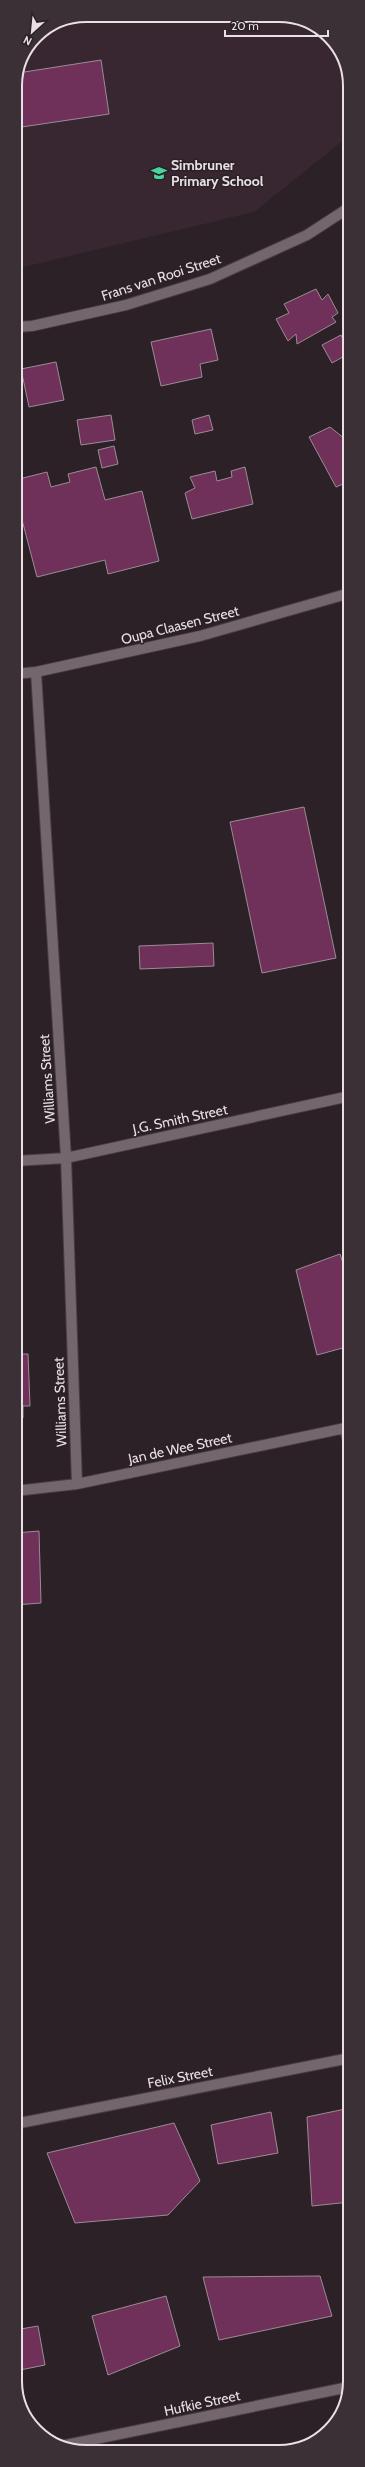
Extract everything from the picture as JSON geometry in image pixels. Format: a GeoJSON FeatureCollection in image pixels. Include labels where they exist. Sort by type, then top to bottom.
{"type":"FeatureCollection","features":[{"type":"Feature","properties":{"kind":"street","name":"Frans van Rooi Street"},"geometry":{"type":"LineString","coordinates":[[22,327],[32,326],[126,305],[210,279],[308,234],[343,212]]}},
{"type":"Feature","properties":{"kind":"street","name":"Oupa Claasen Street"},"geometry":{"type":"LineString","coordinates":[[22,673],[36,672],[200,636],[343,595]]}},
{"type":"Feature","properties":{"kind":"street","name":"Williams Street"},"geometry":{"type":"LineString","coordinates":[[36,672],[66,1158],[77,1484]]}},
{"type":"Feature","properties":{"kind":"street","name":"J.G. Smith Street"},"geometry":{"type":"LineString","coordinates":[[22,1161],[66,1158],[343,1098]]}},
{"type":"Feature","properties":{"kind":"street","name":"Jan de Wee Street"},"geometry":{"type":"LineString","coordinates":[[22,1490],[77,1484],[343,1429]]}},
{"type":"Feature","properties":{"kind":"street","name":"Felix Street"},"geometry":{"type":"LineString","coordinates":[[22,2123],[343,2059]]}},
{"type":"Feature","properties":{"kind":"street","name":"Hufkie Street"},"geometry":{"type":"LineString","coordinates":[[73,2444],[342,2388]]}},
{"type":"Feature","properties":{"kind":"shaded area","name":"Simbruner Primary School"},"geometry":{"type":"Polygon","coordinates":[[[86,22],[279,22],[295,24],[303,27],[318,35],[327,44],[338,62],[343,82],[343,141],[254,212],[22,267],[23,74],[32,52],[52,52],[52,32],[62,27],[74,23],[86,22]]]}},
{"type":"Feature","properties":{"kind":"building"},"geometry":{"type":"Polygon","coordinates":[[[101,60],[109,114],[22,127],[22,86],[24,72],[101,60]]]}},
{"type":"Feature","properties":{"kind":"building"},"geometry":{"type":"Polygon","coordinates":[[[316,289],[322,300],[328,294],[338,313],[332,317],[336,322],[297,344],[296,334],[288,341],[276,319],[289,313],[284,304],[316,289]]]}},
{"type":"Feature","properties":{"kind":"building"},"geometry":{"type":"Polygon","coordinates":[[[211,329],[218,360],[200,364],[202,377],[161,386],[151,342],[211,329]]]}},
{"type":"Feature","properties":{"kind":"building"},"geometry":{"type":"Polygon","coordinates":[[[341,335],[343,339],[343,357],[332,363],[322,345],[341,335]]]}},
{"type":"Feature","properties":{"kind":"building"},"geometry":{"type":"Polygon","coordinates":[[[56,362],[64,400],[29,407],[22,369],[56,362]]]}},
{"type":"Feature","properties":{"kind":"building"},"geometry":{"type":"Polygon","coordinates":[[[111,415],[115,440],[81,445],[77,420],[111,415]]]}},
{"type":"Feature","properties":{"kind":"building"},"geometry":{"type":"Polygon","coordinates":[[[209,415],[213,430],[195,434],[192,420],[209,415]]]}},
{"type":"Feature","properties":{"kind":"building"},"geometry":{"type":"Polygon","coordinates":[[[330,427],[343,437],[343,484],[336,487],[309,437],[330,427]]]}},
{"type":"Feature","properties":{"kind":"building"},"geometry":{"type":"Polygon","coordinates":[[[114,446],[118,464],[102,468],[98,450],[114,446]]]}},
{"type":"Feature","properties":{"kind":"building"},"geometry":{"type":"Polygon","coordinates":[[[96,467],[105,500],[142,491],[159,561],[108,574],[105,560],[37,577],[22,520],[22,478],[47,472],[51,487],[70,482],[68,474],[96,467]]]}},
{"type":"Feature","properties":{"kind":"building"},"geometry":{"type":"Polygon","coordinates":[[[245,467],[253,504],[192,519],[185,493],[195,488],[190,477],[215,471],[217,481],[232,477],[231,471],[245,467]]]}},
{"type":"Feature","properties":{"kind":"building"},"geometry":{"type":"Polygon","coordinates":[[[304,807],[336,958],[262,973],[230,822],[304,807]]]}},
{"type":"Feature","properties":{"kind":"building"},"geometry":{"type":"Polygon","coordinates":[[[213,943],[214,966],[140,969],[139,946],[213,943]]]}},
{"type":"Feature","properties":{"kind":"building"},"geometry":{"type":"Polygon","coordinates":[[[340,1254],[343,1263],[343,1348],[317,1355],[296,1270],[340,1254]]]}},
{"type":"Feature","properties":{"kind":"building"},"geometry":{"type":"Polygon","coordinates":[[[22,1354],[28,1354],[30,1406],[23,1406],[23,1418],[22,1354]]]}},
{"type":"Feature","properties":{"kind":"building"},"geometry":{"type":"Polygon","coordinates":[[[39,1531],[41,1603],[22,1604],[22,1532],[39,1531]]]}},
{"type":"Feature","properties":{"kind":"building"},"geometry":{"type":"Polygon","coordinates":[[[343,2109],[343,2203],[312,2206],[307,2117],[343,2109]]]}},
{"type":"Feature","properties":{"kind":"building"},"geometry":{"type":"Polygon","coordinates":[[[271,2112],[278,2153],[218,2164],[211,2125],[271,2112]]]}},
{"type":"Feature","properties":{"kind":"building"},"geometry":{"type":"Polygon","coordinates":[[[174,2123],[200,2181],[168,2215],[75,2223],[47,2153],[174,2123]]]}},
{"type":"Feature","properties":{"kind":"building"},"geometry":{"type":"Polygon","coordinates":[[[320,2276],[332,2316],[219,2340],[203,2277],[320,2276]]]}},
{"type":"Feature","properties":{"kind":"building"},"geometry":{"type":"Polygon","coordinates":[[[166,2296],[180,2346],[108,2375],[92,2316],[166,2296]]]}},
{"type":"Feature","properties":{"kind":"building"},"geometry":{"type":"Polygon","coordinates":[[[38,2326],[45,2365],[22,2370],[22,2329],[38,2326]]]}},
{"type":"Feature","properties":{"kind":"place","name":"Simbruner Primary School"},"geometry":{"type":"Point","coordinates":[159,173]}}]}
